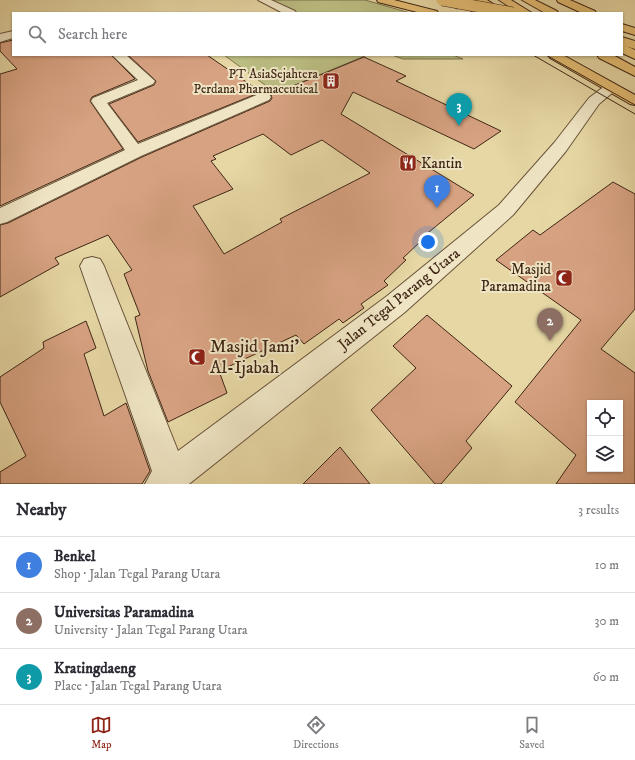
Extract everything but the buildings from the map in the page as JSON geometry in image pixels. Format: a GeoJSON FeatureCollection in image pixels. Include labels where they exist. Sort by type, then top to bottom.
{"type":"FeatureCollection","features":[{"type":"Feature","properties":{"kind":"main road"},"geometry":{"type":"LineString","coordinates":[[382,0],[429,12]]}},
{"type":"Feature","properties":{"kind":"main road"},"geometry":{"type":"LineString","coordinates":[[442,0],[508,12]]}},
{"type":"Feature","properties":{"kind":"main road"},"geometry":{"type":"LineString","coordinates":[[463,0],[481,12]]}},
{"type":"Feature","properties":{"kind":"main road"},"geometry":{"type":"LineString","coordinates":[[480,0],[500,12]]}},
{"type":"Feature","properties":{"kind":"main road"},"geometry":{"type":"LineString","coordinates":[[504,0],[525,12]]}},
{"type":"Feature","properties":{"kind":"main road"},"geometry":{"type":"LineString","coordinates":[[527,0],[551,12]]}},
{"type":"Feature","properties":{"kind":"main road"},"geometry":{"type":"LineString","coordinates":[[562,0],[589,12]]}},
{"type":"Feature","properties":{"kind":"main road"},"geometry":{"type":"LineString","coordinates":[[627,29],[635,35]]}},
{"type":"Feature","properties":{"kind":"main road"},"geometry":{"type":"LineString","coordinates":[[623,41],[635,45]]}},
{"type":"Feature","properties":{"kind":"main road"},"geometry":{"type":"LineString","coordinates":[[623,49],[635,55]]}},
{"type":"Feature","properties":{"kind":"main road"},"geometry":{"type":"LineString","coordinates":[[556,56],[635,101]]}},
{"type":"Feature","properties":{"kind":"main road"},"geometry":{"type":"LineString","coordinates":[[575,56],[635,89]]}},
{"type":"Feature","properties":{"kind":"main road"},"geometry":{"type":"LineString","coordinates":[[604,56],[635,72]]}},
{"type":"Feature","properties":{"kind":"street"},"geometry":{"type":"LineString","coordinates":[[263,0],[289,12]]}},
{"type":"Feature","properties":{"kind":"street"},"geometry":{"type":"LineString","coordinates":[[0,38],[12,34]]}},
{"type":"Feature","properties":{"kind":"street"},"geometry":{"type":"LineString","coordinates":[[119,56],[148,81],[98,101],[135,152]]}},
{"type":"Feature","properties":{"kind":"street","name":"Jalan Tegal Parang Utara"},"geometry":{"type":"LineString","coordinates":[[166,480],[396,304],[506,210],[560,147],[594,101],[611,88]]}},
{"type":"Feature","properties":{"kind":"street"},"geometry":{"type":"LineString","coordinates":[[0,217],[135,152],[264,97]]}},
{"type":"Feature","properties":{"kind":"street"},"geometry":{"type":"LineString","coordinates":[[92,266],[166,480]]}},
{"type":"Feature","properties":{"kind":"green space"},"geometry":{"type":"Polygon","coordinates":[[[264,0],[365,0],[407,12],[286,12],[264,0]]]}},
{"type":"Feature","properties":{"kind":"green space"},"geometry":{"type":"Polygon","coordinates":[[[225,56],[365,56],[276,93],[225,56]]]}},
{"type":"Feature","properties":{"kind":"green space"},"geometry":{"type":"Polygon","coordinates":[[[395,56],[456,56],[463,59],[403,59],[395,56]]]}},
{"type":"Feature","properties":{"kind":"tram line"},"geometry":{"type":"LineString","coordinates":[[443,0],[457,9]]}},
{"type":"Feature","properties":{"kind":"tram line"},"geometry":{"type":"LineString","coordinates":[[453,0],[472,12]]}},
{"type":"Feature","properties":{"kind":"tram line"},"geometry":{"type":"LineString","coordinates":[[535,56],[635,114]]}},
{"type":"Feature","properties":{"kind":"tram line"},"geometry":{"type":"LineString","coordinates":[[548,56],[635,105]]}},
{"type":"Feature","properties":{"kind":"place","name":"PT AsiaSejahtera Perdana Pharmaceutical"},"geometry":{"type":"Point","coordinates":[331,81]}},
{"type":"Feature","properties":{"kind":"place","name":"Kratingdaeng"},"geometry":{"type":"Point","coordinates":[459,126]}},
{"type":"Feature","properties":{"kind":"place","name":"Kantin"},"geometry":{"type":"Point","coordinates":[408,163]}},
{"type":"Feature","properties":{"kind":"place","name":"Benkel"},"geometry":{"type":"Point","coordinates":[437,208]}},
{"type":"Feature","properties":{"kind":"place","name":"Masjid Paramadina"},"geometry":{"type":"Point","coordinates":[564,278]}},
{"type":"Feature","properties":{"kind":"place","name":"Universitas Paramadina"},"geometry":{"type":"Point","coordinates":[550,341]}},
{"type":"Feature","properties":{"kind":"place","name":"Masjid Jami' Al-Ijabah"},"geometry":{"type":"Point","coordinates":[197,357]}}]}
